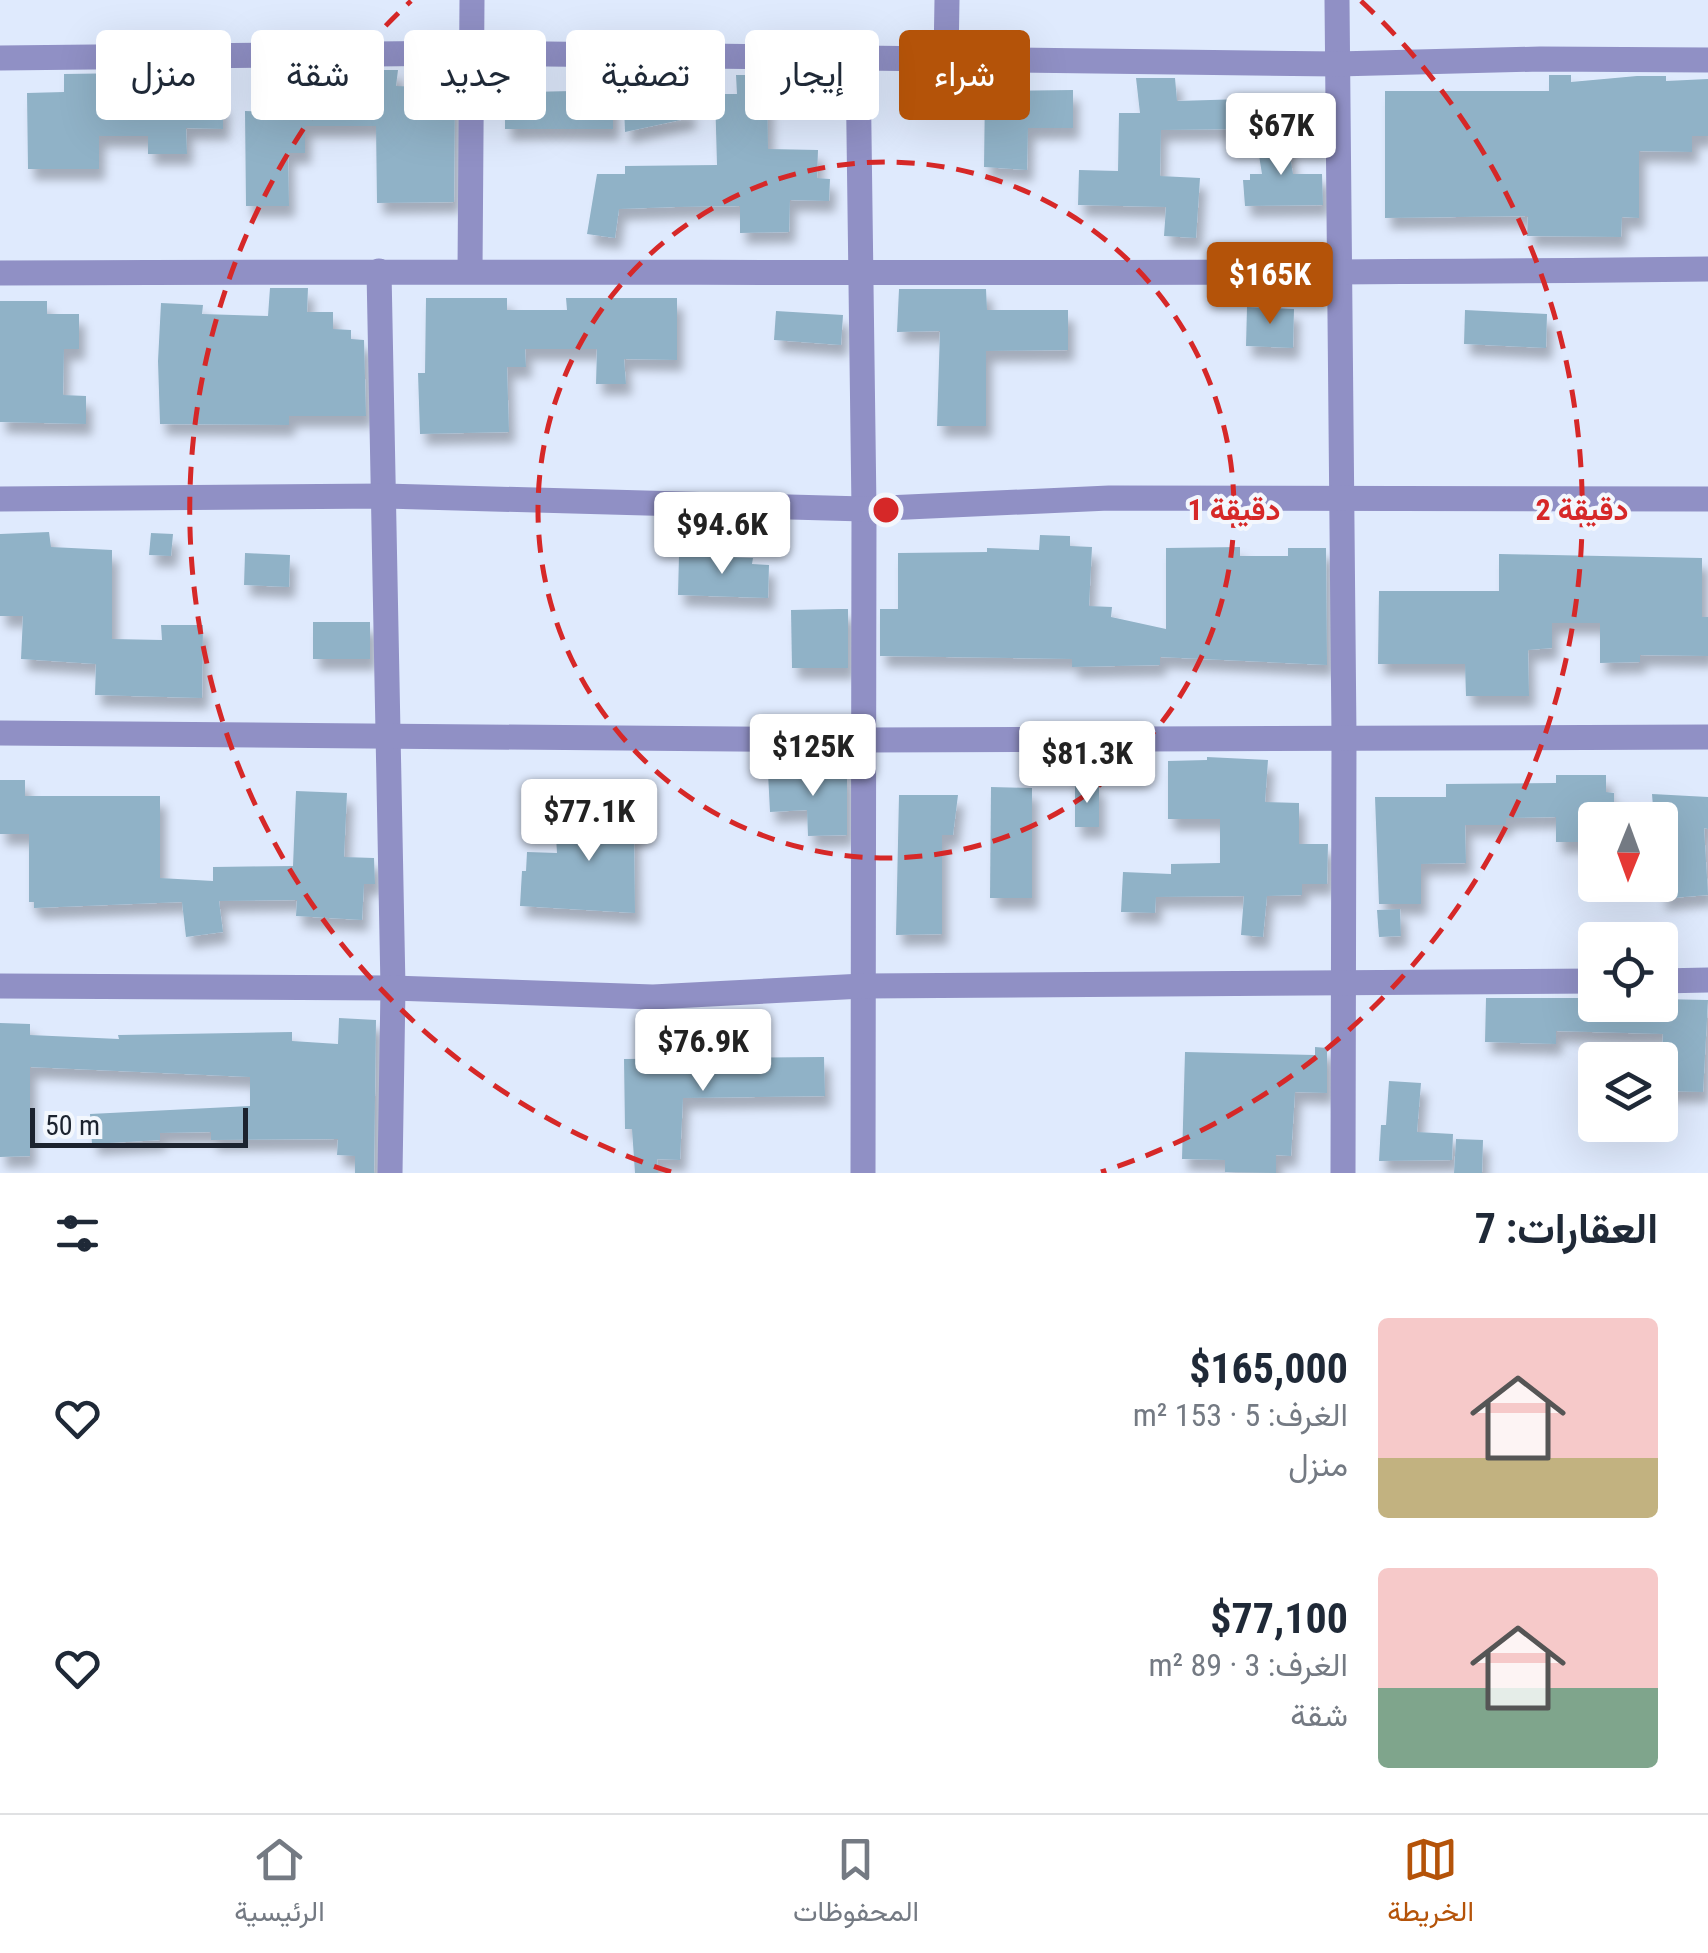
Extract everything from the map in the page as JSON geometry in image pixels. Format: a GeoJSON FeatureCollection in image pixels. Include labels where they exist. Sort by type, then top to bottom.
{"type":"FeatureCollection","features":[{"type":"Feature","properties":{"kind":"street"},"geometry":{"type":"LineString","coordinates":[[472,0],[472,30]]}},
{"type":"Feature","properties":{"kind":"street"},"geometry":{"type":"LineString","coordinates":[[946,30],[947,0]]}},
{"type":"Feature","properties":{"kind":"street"},"geometry":{"type":"LineString","coordinates":[[1337,0],[1344,737],[1343,1173]]}},
{"type":"Feature","properties":{"kind":"street"},"geometry":{"type":"LineString","coordinates":[[0,58],[404,53]]}},
{"type":"Feature","properties":{"kind":"street"},"geometry":{"type":"LineString","coordinates":[[546,53],[745,57]]}},
{"type":"Feature","properties":{"kind":"street"},"geometry":{"type":"LineString","coordinates":[[1030,60],[1337,64],[1708,60]]}},
{"type":"Feature","properties":{"kind":"street"},"geometry":{"type":"LineString","coordinates":[[470,271],[471,120]]}},
{"type":"Feature","properties":{"kind":"street"},"geometry":{"type":"LineString","coordinates":[[859,120],[864,509],[862,1173]]}},
{"type":"Feature","properties":{"kind":"street"},"geometry":{"type":"LineString","coordinates":[[0,273],[1339,274],[1708,269]]}},
{"type":"Feature","properties":{"kind":"street"},"geometry":{"type":"LineString","coordinates":[[378,271],[393,988],[390,1173]]}},
{"type":"Feature","properties":{"kind":"street"},"geometry":{"type":"LineString","coordinates":[[0,499],[385,496],[864,509],[1109,498],[1708,499]]}},
{"type":"Feature","properties":{"kind":"street"},"geometry":{"type":"LineString","coordinates":[[0,733],[864,740],[1708,737]]}},
{"type":"Feature","properties":{"kind":"street"},"geometry":{"type":"LineString","coordinates":[[1678,981],[1708,980]]}},
{"type":"Feature","properties":{"kind":"street"},"geometry":{"type":"LineString","coordinates":[[0,986],[393,988],[654,997],[863,986],[1578,981]]}},
{"type":"Feature","properties":{"kind":"building"},"geometry":{"type":"Polygon","coordinates":[[[384,70],[398,70],[396,86],[404,86],[404,120],[455,120],[454,202],[377,203],[376,126],[305,126],[305,153],[288,153],[289,206],[246,206],[245,111],[251,111],[251,120],[384,120],[384,70]]]}},
{"type":"Feature","properties":{"kind":"building"},"geometry":{"type":"Polygon","coordinates":[[[64,74],[96,74],[96,120],[223,120],[223,129],[186,128],[187,154],[148,154],[148,136],[99,136],[99,169],[28,169],[27,93],[64,92],[64,74]]]}},
{"type":"Feature","properties":{"kind":"building"},"geometry":{"type":"Polygon","coordinates":[[[736,75],[745,75],[745,120],[768,120],[768,149],[818,150],[817,178],[830,179],[829,201],[790,200],[789,232],[740,233],[740,206],[619,209],[615,238],[587,234],[597,174],[625,174],[625,166],[717,165],[716,120],[725,120],[725,94],[737,94],[736,75]]]}},
{"type":"Feature","properties":{"kind":"building"},"geometry":{"type":"Polygon","coordinates":[[[1549,75],[1571,75],[1571,82],[1637,76],[1666,76],[1666,81],[1708,79],[1708,136],[1692,136],[1692,152],[1639,151],[1639,218],[1622,217],[1621,237],[1527,236],[1528,216],[1385,218],[1385,91],[1549,91],[1549,75]]]}},
{"type":"Feature","properties":{"kind":"building"},"geometry":{"type":"Polygon","coordinates":[[[1136,78],[1175,78],[1177,101],[1244,99],[1245,129],[1161,130],[1160,176],[1200,178],[1196,238],[1164,236],[1166,207],[1078,205],[1079,170],[1118,171],[1119,113],[1140,113],[1136,78]]]}},
{"type":"Feature","properties":{"kind":"building"},"geometry":{"type":"Polygon","coordinates":[[[1030,90],[1073,90],[1073,128],[1028,128],[1027,170],[984,167],[985,120],[1030,120],[1030,90]]]}},
{"type":"Feature","properties":{"kind":"building"},"geometry":{"type":"Polygon","coordinates":[[[566,91],[566,120],[613,120],[613,129],[505,129],[505,120],[546,120],[546,92],[566,91]]]}},
{"type":"Feature","properties":{"kind":"building"},"geometry":{"type":"Polygon","coordinates":[[[624,120],[681,120],[625,132],[624,120]]]}},
{"type":"Feature","properties":{"kind":"building"},"geometry":{"type":"Polygon","coordinates":[[[1286,132],[1293,174],[1322,174],[1323,205],[1245,206],[1243,180],[1250,180],[1250,174],[1262,174],[1256,137],[1286,132]]]}},
{"type":"Feature","properties":{"kind":"building"},"geometry":{"type":"Polygon","coordinates":[[[270,288],[308,288],[307,312],[333,312],[333,329],[351,330],[351,339],[364,340],[366,416],[289,416],[289,425],[160,424],[161,303],[203,305],[202,314],[268,316],[270,288]]]}},
{"type":"Feature","properties":{"kind":"building"},"geometry":{"type":"Polygon","coordinates":[[[899,289],[986,289],[987,310],[1068,310],[1068,350],[986,351],[986,426],[937,426],[940,331],[897,332],[899,289]]]}},
{"type":"Feature","properties":{"kind":"building"},"geometry":{"type":"Polygon","coordinates":[[[426,298],[507,298],[507,310],[567,310],[566,298],[677,298],[677,360],[624,359],[626,384],[596,384],[597,349],[525,349],[526,367],[507,367],[509,432],[420,434],[418,373],[425,373],[426,298]]]}},
{"type":"Feature","properties":{"kind":"building"},"geometry":{"type":"Polygon","coordinates":[[[0,301],[47,301],[47,314],[79,314],[79,349],[64,349],[63,395],[86,396],[86,424],[0,422],[0,301]]]}},
{"type":"Feature","properties":{"kind":"building"},"geometry":{"type":"Polygon","coordinates":[[[1247,307],[1294,309],[1293,348],[1246,346],[1247,307]]]}},
{"type":"Feature","properties":{"kind":"building"},"geometry":{"type":"Polygon","coordinates":[[[1465,310],[1547,314],[1546,348],[1464,344],[1465,310]]]}},
{"type":"Feature","properties":{"kind":"building"},"geometry":{"type":"Polygon","coordinates":[[[776,311],[843,315],[841,345],[774,340],[776,311]]]}},
{"type":"Feature","properties":{"kind":"building"},"geometry":{"type":"Polygon","coordinates":[[[49,532],[51,547],[112,550],[112,639],[162,640],[161,625],[203,625],[202,698],[95,695],[96,664],[21,659],[23,616],[0,616],[0,534],[49,532]]]}},
{"type":"Feature","properties":{"kind":"building"},"geometry":{"type":"Polygon","coordinates":[[[151,533],[173,534],[171,556],[149,555],[151,533]]]}},
{"type":"Feature","properties":{"kind":"building"},"geometry":{"type":"Polygon","coordinates":[[[1040,535],[1070,536],[1070,546],[1092,547],[1089,606],[1112,607],[1111,617],[1166,629],[1166,548],[1240,547],[1240,556],[1288,556],[1288,548],[1326,548],[1327,665],[1160,657],[1160,665],[1072,667],[1072,659],[880,656],[880,609],[898,609],[898,553],[987,552],[987,548],[1039,550],[1040,535]]]}},
{"type":"Feature","properties":{"kind":"building"},"geometry":{"type":"Polygon","coordinates":[[[245,553],[290,555],[289,587],[244,585],[245,553]]]}},
{"type":"Feature","properties":{"kind":"building"},"geometry":{"type":"Polygon","coordinates":[[[1499,554],[1702,558],[1702,617],[1708,617],[1708,656],[1640,655],[1640,662],[1600,663],[1600,623],[1552,623],[1552,648],[1528,650],[1529,696],[1466,696],[1465,664],[1378,664],[1379,591],[1499,591],[1499,554]]]}},
{"type":"Feature","properties":{"kind":"building"},"geometry":{"type":"Polygon","coordinates":[[[679,555],[753,558],[752,564],[769,565],[768,598],[678,595],[679,555]]]}},
{"type":"Feature","properties":{"kind":"building"},"geometry":{"type":"Polygon","coordinates":[[[848,609],[848,668],[792,668],[791,610],[848,609]]]}},
{"type":"Feature","properties":{"kind":"building"},"geometry":{"type":"Polygon","coordinates":[[[313,622],[370,622],[370,659],[313,659],[313,622]]]}},
{"type":"Feature","properties":{"kind":"building"},"geometry":{"type":"Polygon","coordinates":[[[1207,757],[1268,760],[1265,802],[1299,803],[1299,844],[1328,844],[1327,884],[1302,884],[1302,895],[1267,896],[1263,937],[1241,935],[1244,896],[1156,897],[1155,913],[1121,912],[1123,872],[1171,874],[1171,864],[1220,863],[1220,819],[1168,819],[1168,761],[1207,757]]]}},
{"type":"Feature","properties":{"kind":"building"},"geometry":{"type":"Polygon","coordinates":[[[847,772],[847,835],[808,836],[807,810],[770,812],[768,773],[847,772]]]}},
{"type":"Feature","properties":{"kind":"building"},"geometry":{"type":"Polygon","coordinates":[[[1556,775],[1606,775],[1606,792],[1614,793],[1614,802],[1578,802],[1578,842],[1556,842],[1556,817],[1506,818],[1506,825],[1465,825],[1466,863],[1421,864],[1421,904],[1379,904],[1375,797],[1446,797],[1446,784],[1556,783],[1556,775]]]}},
{"type":"Feature","properties":{"kind":"building"},"geometry":{"type":"Polygon","coordinates":[[[0,780],[25,780],[25,796],[160,796],[160,878],[213,881],[213,867],[293,866],[296,791],[347,793],[344,857],[374,858],[375,884],[364,884],[362,920],[296,916],[297,900],[219,901],[223,932],[186,937],[182,902],[34,908],[34,902],[29,902],[29,834],[0,834],[0,780]]]}},
{"type":"Feature","properties":{"kind":"building"},"geometry":{"type":"Polygon","coordinates":[[[1099,784],[1099,827],[1075,827],[1075,785],[1099,784]]]}},
{"type":"Feature","properties":{"kind":"building"},"geometry":{"type":"Polygon","coordinates":[[[991,787],[1032,788],[1032,898],[990,898],[991,787]]]}},
{"type":"Feature","properties":{"kind":"building"},"geometry":{"type":"Polygon","coordinates":[[[1652,794],[1708,797],[1708,829],[1704,828],[1708,895],[1678,898],[1678,802],[1653,802],[1652,794]]]}},
{"type":"Feature","properties":{"kind":"building"},"geometry":{"type":"Polygon","coordinates":[[[899,795],[958,795],[953,835],[942,835],[942,934],[896,935],[899,795]]]}},
{"type":"Feature","properties":{"kind":"building"},"geometry":{"type":"Polygon","coordinates":[[[644,799],[645,831],[634,831],[635,913],[520,906],[527,852],[557,853],[556,837],[589,837],[592,800],[644,799]]]}},
{"type":"Feature","properties":{"kind":"building"},"geometry":{"type":"Polygon","coordinates":[[[1400,909],[1401,936],[1379,937],[1377,910],[1400,909]]]}},
{"type":"Feature","properties":{"kind":"building"},"geometry":{"type":"Polygon","coordinates":[[[1486,998],[1578,998],[1578,1022],[1678,1022],[1678,999],[1708,1000],[1703,1092],[1678,1091],[1678,1042],[1663,1042],[1663,1034],[1556,1031],[1556,1044],[1485,1042],[1486,998]]]}},
{"type":"Feature","properties":{"kind":"building"},"geometry":{"type":"Polygon","coordinates":[[[339,1018],[376,1020],[374,1173],[355,1173],[355,1156],[337,1155],[338,1139],[211,1140],[211,1132],[160,1133],[160,1140],[92,1144],[90,1114],[250,1106],[250,1077],[30,1067],[30,1156],[0,1157],[0,1023],[30,1024],[30,1035],[119,1039],[118,1035],[292,1032],[292,1041],[338,1044],[339,1018]]]}},
{"type":"Feature","properties":{"kind":"building"},"geometry":{"type":"Polygon","coordinates":[[[1315,1047],[1327,1048],[1327,1093],[1295,1092],[1291,1156],[1276,1155],[1276,1173],[1225,1172],[1225,1160],[1182,1159],[1185,1052],[1315,1055],[1315,1047]]]}},
{"type":"Feature","properties":{"kind":"building"},"geometry":{"type":"Polygon","coordinates":[[[824,1057],[825,1096],[683,1098],[680,1160],[657,1159],[658,1173],[635,1173],[632,1129],[625,1129],[624,1059],[824,1057]]]}},
{"type":"Feature","properties":{"kind":"building"},"geometry":{"type":"Polygon","coordinates":[[[1389,1081],[1421,1083],[1417,1132],[1453,1134],[1452,1160],[1379,1161],[1389,1081]]]}},
{"type":"Feature","properties":{"kind":"building"},"geometry":{"type":"Polygon","coordinates":[[[1456,1139],[1483,1140],[1482,1173],[1454,1173],[1456,1139]]]}}]}
